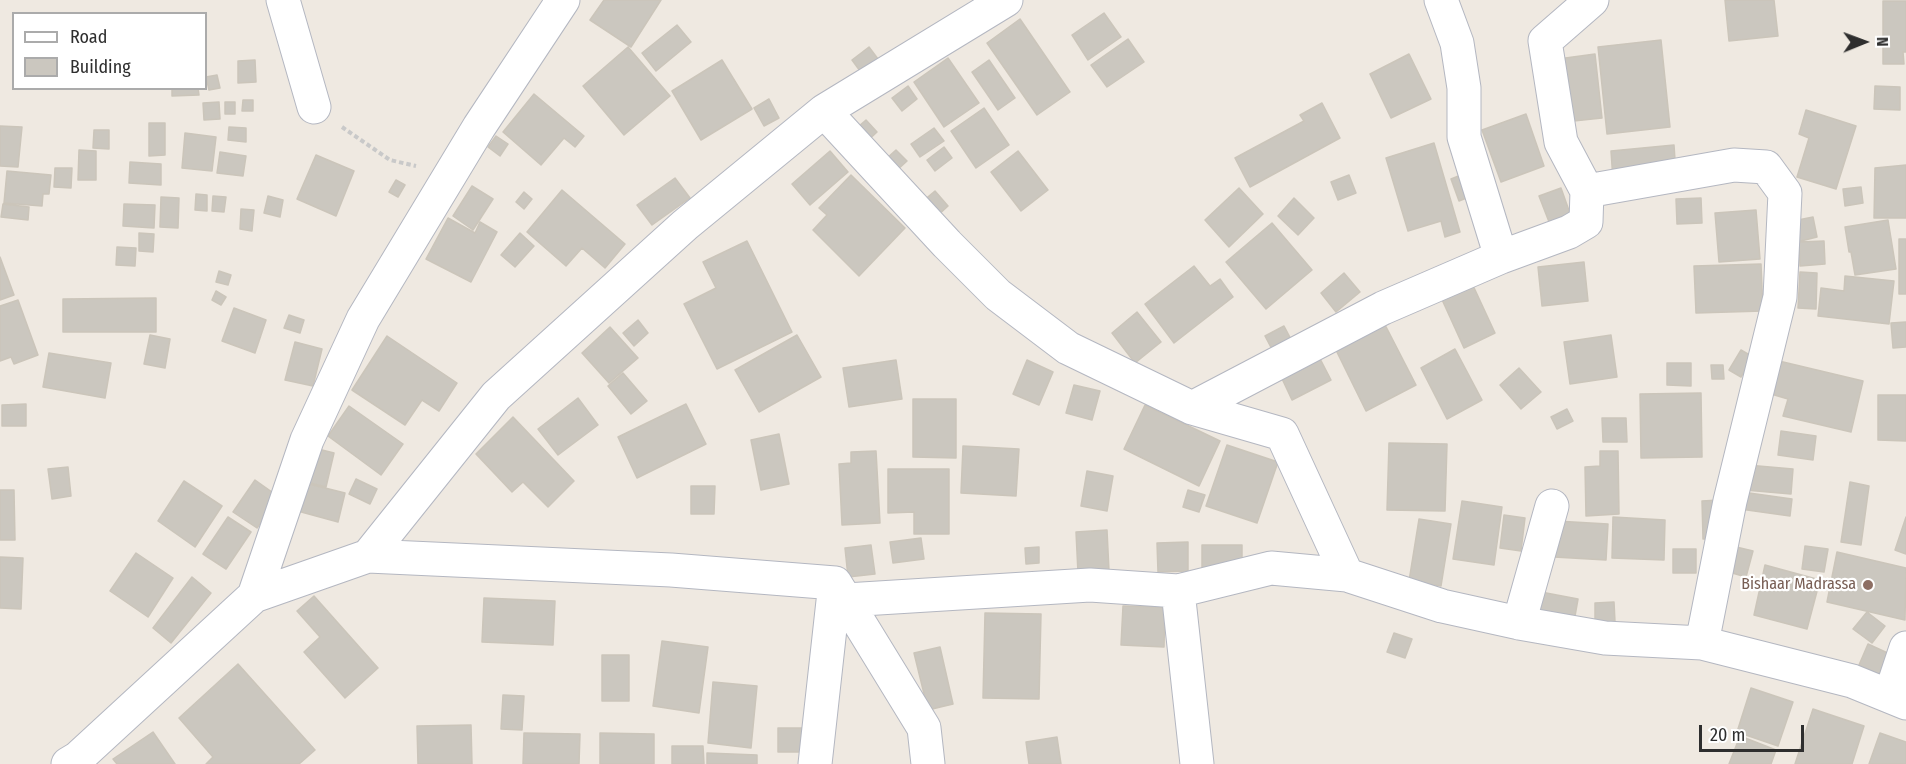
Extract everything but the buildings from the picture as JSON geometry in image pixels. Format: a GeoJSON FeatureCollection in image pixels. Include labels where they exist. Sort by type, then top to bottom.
{"type":"FeatureCollection","features":[{"type":"Feature","properties":{"kind":"street"},"geometry":{"type":"LineString","coordinates":[[283,0],[314,107]]}},
{"type":"Feature","properties":{"kind":"street"},"geometry":{"type":"LineString","coordinates":[[254,596],[307,440],[363,319],[479,126],[563,0]]}},
{"type":"Feature","properties":{"kind":"street"},"geometry":{"type":"LineString","coordinates":[[368,556],[496,396],[685,225],[824,111],[1006,0]]}},
{"type":"Feature","properties":{"kind":"street"},"geometry":{"type":"LineString","coordinates":[[1441,0],[1457,43],[1464,88],[1464,137],[1501,257]]}},
{"type":"Feature","properties":{"kind":"street"},"geometry":{"type":"LineString","coordinates":[[1192,408],[1383,308],[1501,257],[1569,232],[1586,222],[1587,191],[1562,142],[1545,41],[1592,0]]}},
{"type":"Feature","properties":{"kind":"street"},"geometry":{"type":"LineString","coordinates":[[824,111],[947,244],[998,295],[1068,348],[1192,408],[1282,434],[1347,575]]}},
{"type":"Feature","properties":{"kind":"street"},"geometry":{"type":"LineString","coordinates":[[1587,191],[1734,165],[1766,167],[1785,193],[1780,297],[1730,501],[1702,643]]}},
{"type":"Feature","properties":{"kind":"street"},"geometry":{"type":"LineString","coordinates":[[1519,623],[1552,506]]}},
{"type":"Feature","properties":{"kind":"street"},"geometry":{"type":"LineString","coordinates":[[69,764],[254,596],[368,556],[671,570],[840,592],[1090,585],[1178,591],[1271,568],[1347,575],[1442,606],[1519,623],[1605,638],[1702,643],[1852,681],[1898,700],[1906,648]]}},
{"type":"Feature","properties":{"kind":"street"},"geometry":{"type":"LineString","coordinates":[[1178,591],[1197,764]]}},
{"type":"Feature","properties":{"kind":"street"},"geometry":{"type":"LineString","coordinates":[[815,764],[840,592]]}},
{"type":"Feature","properties":{"kind":"street"},"geometry":{"type":"LineString","coordinates":[[840,592],[924,728],[928,764]]}},
{"type":"Feature","properties":{"kind":"path"},"geometry":{"type":"LineString","coordinates":[[314,107],[390,160]]}},
{"type":"Feature","properties":{"kind":"place","name":"Bishaar Madrassa"},"geometry":{"type":"Point","coordinates":[1868,585]}}]}
